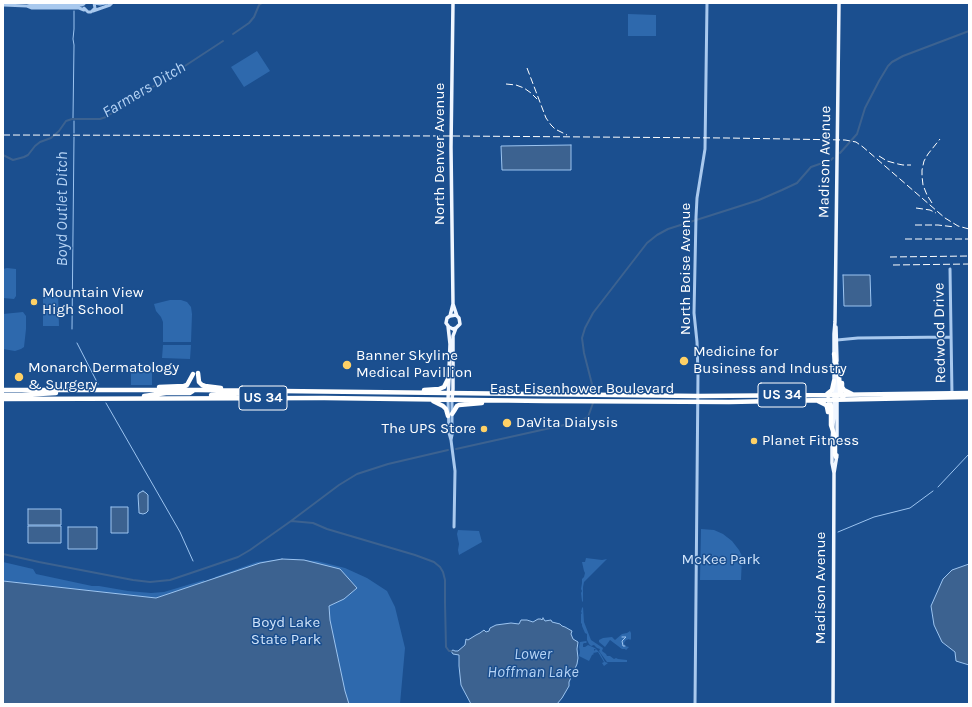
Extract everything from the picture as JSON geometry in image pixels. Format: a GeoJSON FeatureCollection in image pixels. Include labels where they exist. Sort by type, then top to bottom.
{"type":"FeatureCollection","features":[{"type":"Feature","properties":{"kind":"highway"},"geometry":{"type":"LineString","coordinates":[[835,356],[840,388],[831,408],[831,425],[835,436],[836,457]]}},
{"type":"Feature","properties":{"kind":"highway"},"geometry":{"type":"LineString","coordinates":[[835,356],[839,364],[842,387],[854,394]]}},
{"type":"Feature","properties":{"kind":"highway"},"geometry":{"type":"LineString","coordinates":[[329,398],[331,395],[354,395],[378,392],[441,389],[447,382],[449,368]]}},
{"type":"Feature","properties":{"kind":"highway"},"geometry":{"type":"LineString","coordinates":[[123,390],[130,388],[184,386],[187,385],[195,374],[199,382],[205,386],[239,391]]}},
{"type":"Feature","properties":{"kind":"highway"},"geometry":{"type":"LineString","coordinates":[[824,395],[831,391],[834,380]]}},
{"type":"Feature","properties":{"kind":"highway","name":"East Eisenhower Boulevard"},"geometry":{"type":"LineString","coordinates":[[3,389],[698,396],[824,395],[847,400],[969,393]]}},
{"type":"Feature","properties":{"kind":"highway"},"geometry":{"type":"LineString","coordinates":[[3,395],[68,392],[77,390]]}},
{"type":"Feature","properties":{"kind":"highway"},"geometry":{"type":"LineString","coordinates":[[129,398],[190,393],[193,391]]}},
{"type":"Feature","properties":{"kind":"highway"},"geometry":{"type":"LineString","coordinates":[[193,398],[194,396],[198,395],[246,394],[268,391]]}},
{"type":"Feature","properties":{"kind":"highway","name":"East Eisenhower Boulevard"},"geometry":{"type":"LineString","coordinates":[[3,398],[329,398],[744,401],[817,400],[854,394],[952,395],[969,397]]}},
{"type":"Feature","properties":{"kind":"highway"},"geometry":{"type":"LineString","coordinates":[[744,401],[747,398],[766,396]]}},
{"type":"Feature","properties":{"kind":"highway"},"geometry":{"type":"LineString","coordinates":[[414,399],[431,400],[440,403],[446,408],[450,415],[459,405],[489,403],[491,400]]}},
{"type":"Feature","properties":{"kind":"highway"},"geometry":{"type":"LineString","coordinates":[[817,400],[824,403],[827,407],[828,426],[832,440]]}},
{"type":"Feature","properties":{"kind":"main road","name":"North Denver Avenue"},"geometry":{"type":"LineString","coordinates":[[450,316],[453,304],[451,147],[453,3]]}},
{"type":"Feature","properties":{"kind":"main road","name":"Madison Avenue"},"geometry":{"type":"LineString","coordinates":[[833,704],[834,473],[836,457],[834,380],[836,340],[839,3]]}},
{"type":"Feature","properties":{"kind":"main road","name":"North Denver Avenue"},"geometry":{"type":"LineString","coordinates":[[453,304],[457,316]]}},
{"type":"Feature","properties":{"kind":"main road"},"geometry":{"type":"LineString","coordinates":[[450,400],[451,393],[453,336],[460,322],[459,318],[454,315],[450,316],[446,320],[450,344],[449,368],[451,393]]}},
{"type":"Feature","properties":{"kind":"main road","name":"Madison Avenue"},"geometry":{"type":"LineString","coordinates":[[835,322],[835,356]]}},
{"type":"Feature","properties":{"kind":"main road"},"geometry":{"type":"LineString","coordinates":[[448,326],[453,329],[456,328]]}},
{"type":"Feature","properties":{"kind":"main road","name":"Madison Avenue"},"geometry":{"type":"LineString","coordinates":[[833,431],[832,463],[834,473]]}},
{"type":"Feature","properties":{"kind":"street"},"geometry":{"type":"LineString","coordinates":[[3,5],[67,6],[82,5],[84,3],[84,10]]}},
{"type":"Feature","properties":{"kind":"street"},"geometry":{"type":"LineString","coordinates":[[93,11],[95,7],[94,3],[106,3]]}},
{"type":"Feature","properties":{"kind":"street"},"geometry":{"type":"LineString","coordinates":[[67,6],[79,8],[88,12],[112,3]]}},
{"type":"Feature","properties":{"kind":"street","name":"North Boise Avenue"},"geometry":{"type":"LineString","coordinates":[[695,704],[698,364],[694,316],[697,198],[705,149],[707,3]]}},
{"type":"Feature","properties":{"kind":"street","name":"Redwood Drive"},"geometry":{"type":"LineString","coordinates":[[950,269],[952,395]]}},
{"type":"Feature","properties":{"kind":"street"},"geometry":{"type":"LineString","coordinates":[[836,340],[856,338],[951,337]]}},
{"type":"Feature","properties":{"kind":"street"},"geometry":{"type":"LineString","coordinates":[[450,400],[451,440],[455,471],[454,527]]}},
{"type":"Feature","properties":{"kind":"green space"},"geometry":{"type":"Polygon","coordinates":[[[628,14],[656,15],[656,36],[628,36],[628,14]]]}},
{"type":"Feature","properties":{"kind":"green space"},"geometry":{"type":"Polygon","coordinates":[[[257,51],[270,71],[244,87],[231,67],[257,51]]]}},
{"type":"Feature","properties":{"kind":"green space"},"geometry":{"type":"Polygon","coordinates":[[[3,269],[16,269],[16,296],[14,299],[3,298],[3,269]]]}},
{"type":"Feature","properties":{"kind":"green space"},"geometry":{"type":"Polygon","coordinates":[[[43,291],[58,291],[59,326],[43,326],[43,291]]]}},
{"type":"Feature","properties":{"kind":"green space"},"geometry":{"type":"Polygon","coordinates":[[[170,300],[181,300],[187,302],[191,307],[191,342],[163,342],[163,322],[156,311],[154,304],[170,300]]]}},
{"type":"Feature","properties":{"kind":"green space"},"geometry":{"type":"Polygon","coordinates":[[[23,312],[26,316],[24,347],[15,351],[3,349],[3,314],[23,312]]]}},
{"type":"Feature","properties":{"kind":"green space"},"geometry":{"type":"Polygon","coordinates":[[[163,345],[191,345],[190,359],[162,358],[163,345]]]}},
{"type":"Feature","properties":{"kind":"green space"},"geometry":{"type":"Polygon","coordinates":[[[134,364],[152,364],[152,385],[131,385],[131,374],[134,364]]]}},
{"type":"Feature","properties":{"kind":"green space","name":"McKee Park"},"geometry":{"type":"Polygon","coordinates":[[[701,529],[714,530],[723,534],[732,541],[742,556],[741,580],[700,580],[701,529]]]}},
{"type":"Feature","properties":{"kind":"green space"},"geometry":{"type":"Polygon","coordinates":[[[458,530],[479,531],[482,542],[459,555],[458,530]]]}},
{"type":"Feature","properties":{"kind":"green space"},"geometry":{"type":"Polygon","coordinates":[[[586,558],[602,560],[607,559],[584,582],[583,602],[581,589],[582,579],[585,573],[582,562],[585,562],[586,558]]]}},
{"type":"Feature","properties":{"kind":"green space","name":"Boyd Lake State Park"},"geometry":{"type":"Polygon","coordinates":[[[282,559],[317,561],[345,568],[367,578],[387,591],[395,607],[405,648],[400,704],[3,704],[3,562],[33,569],[36,574],[92,586],[151,593],[164,592],[204,580],[208,588],[215,577],[257,562],[282,559]]]}},
{"type":"Feature","properties":{"kind":"green space"},"geometry":{"type":"Polygon","coordinates":[[[583,607],[584,622],[591,640],[603,648],[602,651],[607,656],[614,659],[627,660],[627,662],[607,662],[599,651],[600,649],[589,644],[587,634],[585,633],[581,623],[581,612],[583,607]]]}},
{"type":"Feature","properties":{"kind":"green space"},"geometry":{"type":"Polygon","coordinates":[[[630,631],[631,639],[626,640],[624,643],[625,646],[629,647],[626,650],[622,649],[610,640],[605,647],[599,642],[599,640],[603,638],[612,637],[615,640],[622,634],[630,631]]]}},
{"type":"Feature","properties":{"kind":"green space"},"geometry":{"type":"Polygon","coordinates":[[[580,642],[587,642],[583,644],[583,647],[588,645],[595,648],[596,649],[600,653],[605,662],[608,663],[604,666],[602,663],[604,662],[598,652],[593,653],[594,654],[589,661],[579,656],[580,642]]]}},
{"type":"Feature","properties":{"kind":"water"},"geometry":{"type":"Polygon","coordinates":[[[571,145],[571,170],[502,170],[501,146],[571,145]]]}},
{"type":"Feature","properties":{"kind":"water"},"geometry":{"type":"Polygon","coordinates":[[[843,275],[870,275],[871,306],[844,306],[843,275]]]}},
{"type":"Feature","properties":{"kind":"water"},"geometry":{"type":"Polygon","coordinates":[[[143,491],[148,495],[148,511],[143,514],[139,513],[138,495],[143,491]]]}},
{"type":"Feature","properties":{"kind":"water"},"geometry":{"type":"Polygon","coordinates":[[[111,507],[128,507],[128,533],[111,533],[111,507]]]}},
{"type":"Feature","properties":{"kind":"water"},"geometry":{"type":"Polygon","coordinates":[[[28,509],[61,509],[61,525],[28,525],[28,509]]]}},
{"type":"Feature","properties":{"kind":"water"},"geometry":{"type":"Polygon","coordinates":[[[28,526],[61,526],[61,543],[28,543],[28,526]]]}},
{"type":"Feature","properties":{"kind":"water"},"geometry":{"type":"Polygon","coordinates":[[[68,527],[97,527],[97,549],[68,549],[68,527]]]}},
{"type":"Feature","properties":{"kind":"water","name":"Boyd Lake State Park"},"geometry":{"type":"Polygon","coordinates":[[[282,559],[304,560],[340,569],[357,588],[344,599],[329,606],[330,620],[349,704],[3,704],[3,581],[156,598],[260,563],[282,559]]]}},
{"type":"Feature","properties":{"kind":"water"},"geometry":{"type":"Polygon","coordinates":[[[969,564],[969,665],[956,661],[955,652],[942,642],[934,625],[931,606],[943,579],[952,570],[969,564]]]}},
{"type":"Feature","properties":{"kind":"water","name":"Lower Hoffman Lake"},"geometry":{"type":"Polygon","coordinates":[[[543,618],[545,621],[551,620],[552,622],[560,624],[572,631],[571,634],[573,639],[578,642],[577,664],[569,682],[569,686],[557,704],[471,704],[461,685],[459,655],[453,654],[451,651],[458,651],[465,645],[466,639],[468,640],[484,630],[486,632],[489,631],[490,628],[496,625],[511,623],[519,624],[521,620],[533,622],[538,619],[542,620],[543,618]]]}},
{"type":"Feature","properties":{"kind":"waterway","name":"Farmers Ditch"},"geometry":{"type":"LineString","coordinates":[[233,34],[249,23],[254,17],[259,5],[262,3]]}},
{"type":"Feature","properties":{"kind":"waterway","name":"Boyd Outlet Ditch"},"geometry":{"type":"LineString","coordinates":[[73,118],[74,11]]}},
{"type":"Feature","properties":{"kind":"waterway"},"geometry":{"type":"LineString","coordinates":[[840,153],[857,134],[865,108],[879,81],[892,62],[903,56],[969,31]]}},
{"type":"Feature","properties":{"kind":"waterway","name":"Farmers Ditch"},"geometry":{"type":"LineString","coordinates":[[3,155],[13,160],[28,155],[40,142],[51,138],[59,131],[66,121],[72,119],[100,119],[106,117],[223,41]]}},
{"type":"Feature","properties":{"kind":"waterway","name":"Boyd Outlet Ditch"},"geometry":{"type":"LineString","coordinates":[[74,121],[74,133]]}},
{"type":"Feature","properties":{"kind":"waterway","name":"Boyd Outlet Ditch"},"geometry":{"type":"LineString","coordinates":[[72,329],[74,137]]}},
{"type":"Feature","properties":{"kind":"waterway"},"geometry":{"type":"LineString","coordinates":[[594,392],[584,353],[582,338],[585,328],[593,313],[647,243],[668,229],[759,200],[782,190],[797,183],[811,167],[833,158]]}},
{"type":"Feature","properties":{"kind":"waterway","name":"Boyd Outlet Ditch"},"geometry":{"type":"LineString","coordinates":[[77,343],[98,384]]}},
{"type":"Feature","properties":{"kind":"waterway","name":"Boyd Outlet Ditch"},"geometry":{"type":"LineString","coordinates":[[106,403],[180,532],[193,561]]}},
{"type":"Feature","properties":{"kind":"waterway"},"geometry":{"type":"LineString","coordinates":[[456,449],[564,425],[575,424],[588,417],[593,403]]}},
{"type":"Feature","properties":{"kind":"waterway"},"geometry":{"type":"LineString","coordinates":[[3,554],[133,580],[150,582],[170,580],[238,557],[291,521],[339,485],[357,474],[388,464],[448,450]]}},
{"type":"Feature","properties":{"kind":"waterway"},"geometry":{"type":"LineString","coordinates":[[938,487],[969,454]]}},
{"type":"Feature","properties":{"kind":"waterway"},"geometry":{"type":"LineString","coordinates":[[838,532],[874,517],[910,508],[933,491]]}},
{"type":"Feature","properties":{"kind":"waterway"},"geometry":{"type":"LineString","coordinates":[[291,521],[313,523],[327,529],[434,562],[440,567],[445,580],[446,647],[449,651],[451,651]]}},
{"type":"Feature","properties":{"kind":"waterway"},"geometry":{"type":"LineString","coordinates":[[622,637],[626,637],[622,641],[623,646],[625,646]]}},
{"type":"Feature","properties":{"kind":"railway"},"geometry":{"type":"LineString","coordinates":[[527,68],[546,118],[555,129],[567,135]]}},
{"type":"Feature","properties":{"kind":"railway"},"geometry":{"type":"LineString","coordinates":[[506,84],[524,88],[537,99]]}},
{"type":"Feature","properties":{"kind":"railway"},"geometry":{"type":"LineString","coordinates":[[3,135],[455,136],[845,140],[856,142],[863,147],[945,218],[958,226],[969,229]]}},
{"type":"Feature","properties":{"kind":"railway"},"geometry":{"type":"LineString","coordinates":[[932,203],[923,185],[922,170],[924,161],[928,154],[940,139]]}},
{"type":"Feature","properties":{"kind":"railway"},"geometry":{"type":"LineString","coordinates":[[879,156],[887,161],[903,165],[911,165]]}},
{"type":"Feature","properties":{"kind":"railway"},"geometry":{"type":"LineString","coordinates":[[916,208],[930,210],[936,213]]}},
{"type":"Feature","properties":{"kind":"railway"},"geometry":{"type":"LineString","coordinates":[[915,225],[955,227]]}},
{"type":"Feature","properties":{"kind":"railway"},"geometry":{"type":"LineString","coordinates":[[905,239],[969,239]]}},
{"type":"Feature","properties":{"kind":"railway"},"geometry":{"type":"LineString","coordinates":[[890,257],[969,256]]}},
{"type":"Feature","properties":{"kind":"railway"},"geometry":{"type":"LineString","coordinates":[[893,265],[969,264]]}},
{"type":"Feature","properties":{"kind":"place","name":"Mountain View High School"},"geometry":{"type":"Point","coordinates":[34,302]}},
{"type":"Feature","properties":{"kind":"place","name":"Medicine for Business and Industry"},"geometry":{"type":"Point","coordinates":[684,361]}},
{"type":"Feature","properties":{"kind":"place","name":"Banner Skyline Medical Pavillion"},"geometry":{"type":"Point","coordinates":[347,365]}},
{"type":"Feature","properties":{"kind":"place","name":"Monarch Dermatology & Surgery"},"geometry":{"type":"Point","coordinates":[19,377]}},
{"type":"Feature","properties":{"kind":"place","name":"DaVita Dialysis"},"geometry":{"type":"Point","coordinates":[507,423]}},
{"type":"Feature","properties":{"kind":"place","name":"The UPS Store"},"geometry":{"type":"Point","coordinates":[484,429]}},
{"type":"Feature","properties":{"kind":"place","name":"Planet Fitness"},"geometry":{"type":"Point","coordinates":[754,441]}}]}
